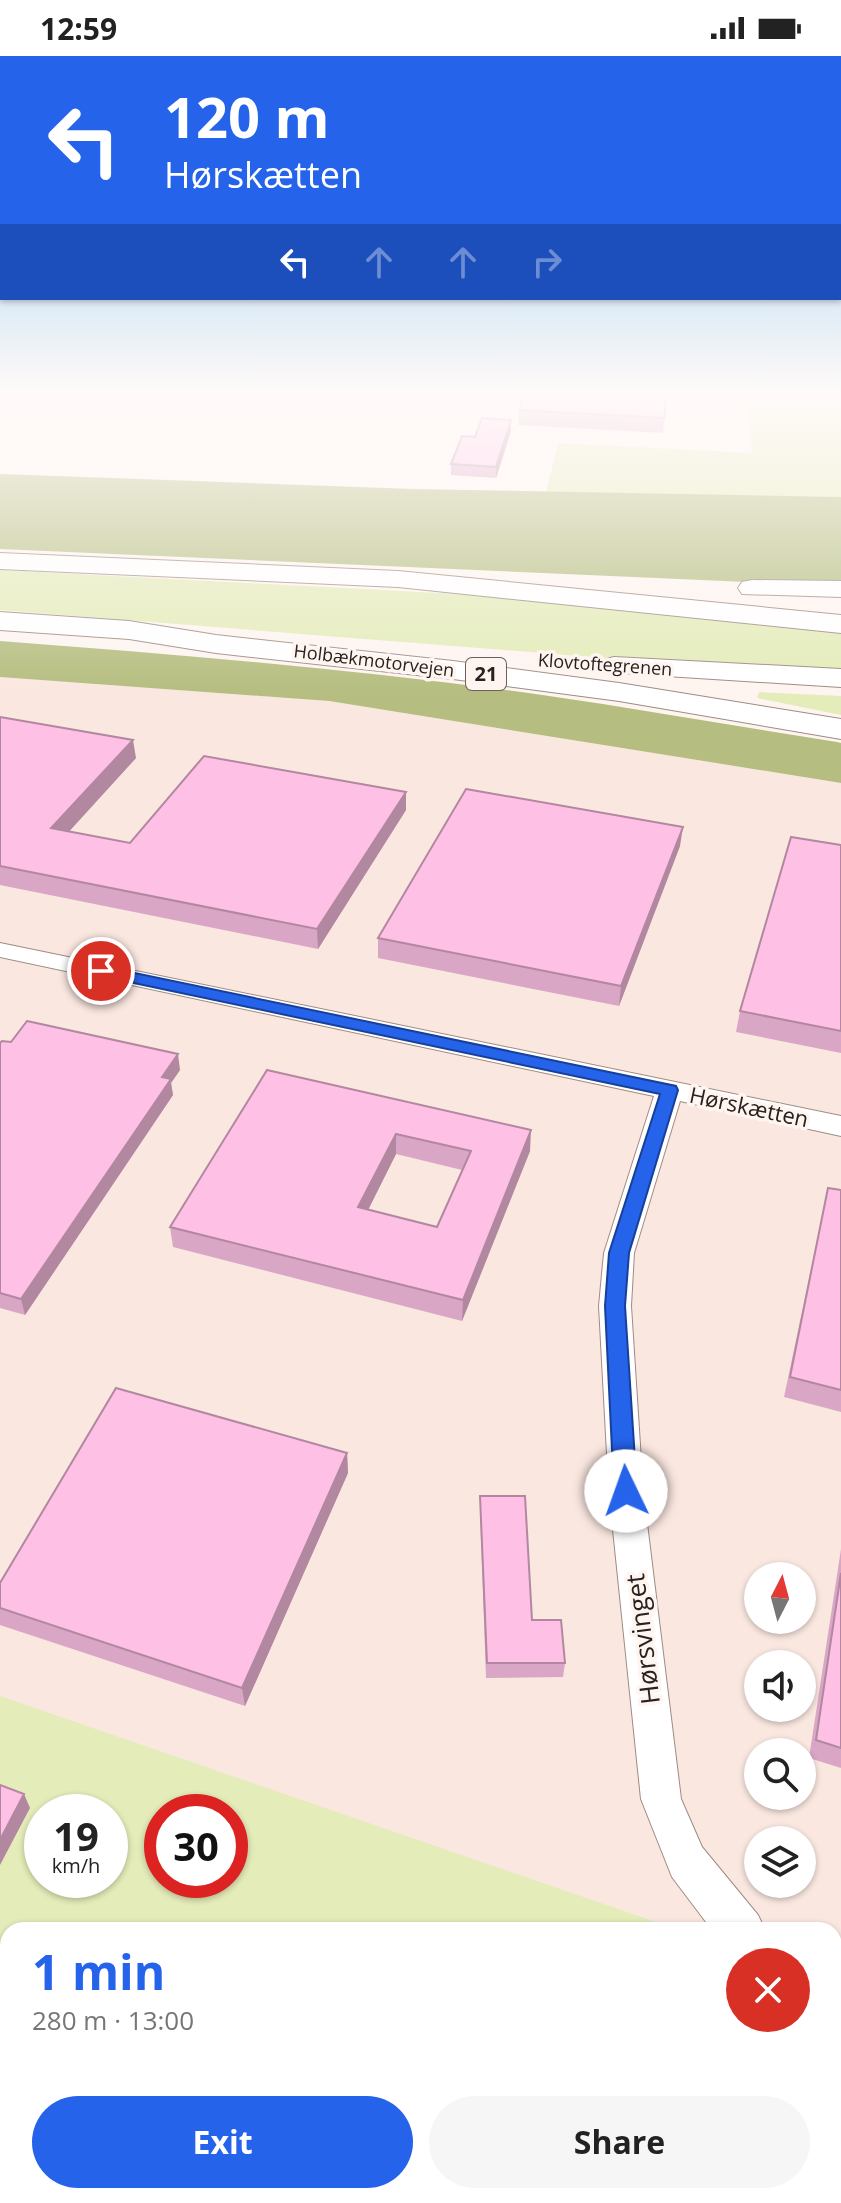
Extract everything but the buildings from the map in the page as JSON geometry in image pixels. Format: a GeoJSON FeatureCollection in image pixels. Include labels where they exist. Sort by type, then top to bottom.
{"type":"FeatureCollection","features":[{"type":"Feature","properties":{"kind":"highway"},"geometry":{"type":"LineString","coordinates":[[0,561],[398,579],[841,624]]}},
{"type":"Feature","properties":{"kind":"highway"},"geometry":{"type":"LineString","coordinates":[[398,579],[466,578],[841,589]]}},
{"type":"Feature","properties":{"kind":"highway","name":"Holbækmotorvejen"},"geometry":{"type":"LineString","coordinates":[[0,621],[129,630],[216,644],[537,681],[841,729]]}},
{"type":"Feature","properties":{"kind":"highway","name":"Klovtoftegrenen"},"geometry":{"type":"LineString","coordinates":[[129,630],[246,636],[670,670],[841,678]]}},
{"type":"Feature","properties":{"kind":"street","name":"Hørskætten"},"geometry":{"type":"LineString","coordinates":[[0,950],[841,1126]]}},
{"type":"Feature","properties":{"kind":"street","name":"Hørsvinget"},"geometry":{"type":"LineString","coordinates":[[670,1090],[619,1253],[615,1306],[626,1491],[661,1799],[687,1862],[734,1922]]}},
{"type":"Feature","properties":{"kind":"shaded area"},"geometry":{"type":"Polygon","coordinates":[[[0,677],[329,701],[841,783],[841,1922],[0,1922],[0,677]]]}},
{"type":"Feature","properties":{"kind":"green space"},"geometry":{"type":"Polygon","coordinates":[[[0,491],[530,491],[841,497],[841,582],[767,583],[0,549],[0,491]]]}},
{"type":"Feature","properties":{"kind":"green space"},"geometry":{"type":"Polygon","coordinates":[[[841,491],[841,497],[546,492],[841,491]]]}},
{"type":"Feature","properties":{"kind":"green space"},"geometry":{"type":"Polygon","coordinates":[[[0,570],[496,596],[841,631],[841,671],[579,656],[0,610],[0,570]]]}},
{"type":"Feature","properties":{"kind":"green space"},"geometry":{"type":"Polygon","coordinates":[[[0,641],[412,678],[585,701],[837,742],[841,743],[841,783],[329,701],[0,677],[0,641]]]}},
{"type":"Feature","properties":{"kind":"green space"},"geometry":{"type":"Polygon","coordinates":[[[759,692],[841,696],[841,715],[757,698],[759,692]]]}},
{"type":"Feature","properties":{"kind":"green space"},"geometry":{"type":"Polygon","coordinates":[[[0,1696],[653,1921],[654,1922],[0,1922],[0,1696]]]}},
{"type":"Feature","properties":{"kind":"route"},"geometry":{"type":"LineString","coordinates":[[101,971],[670,1090],[619,1253],[615,1306],[626,1491]]}}]}
